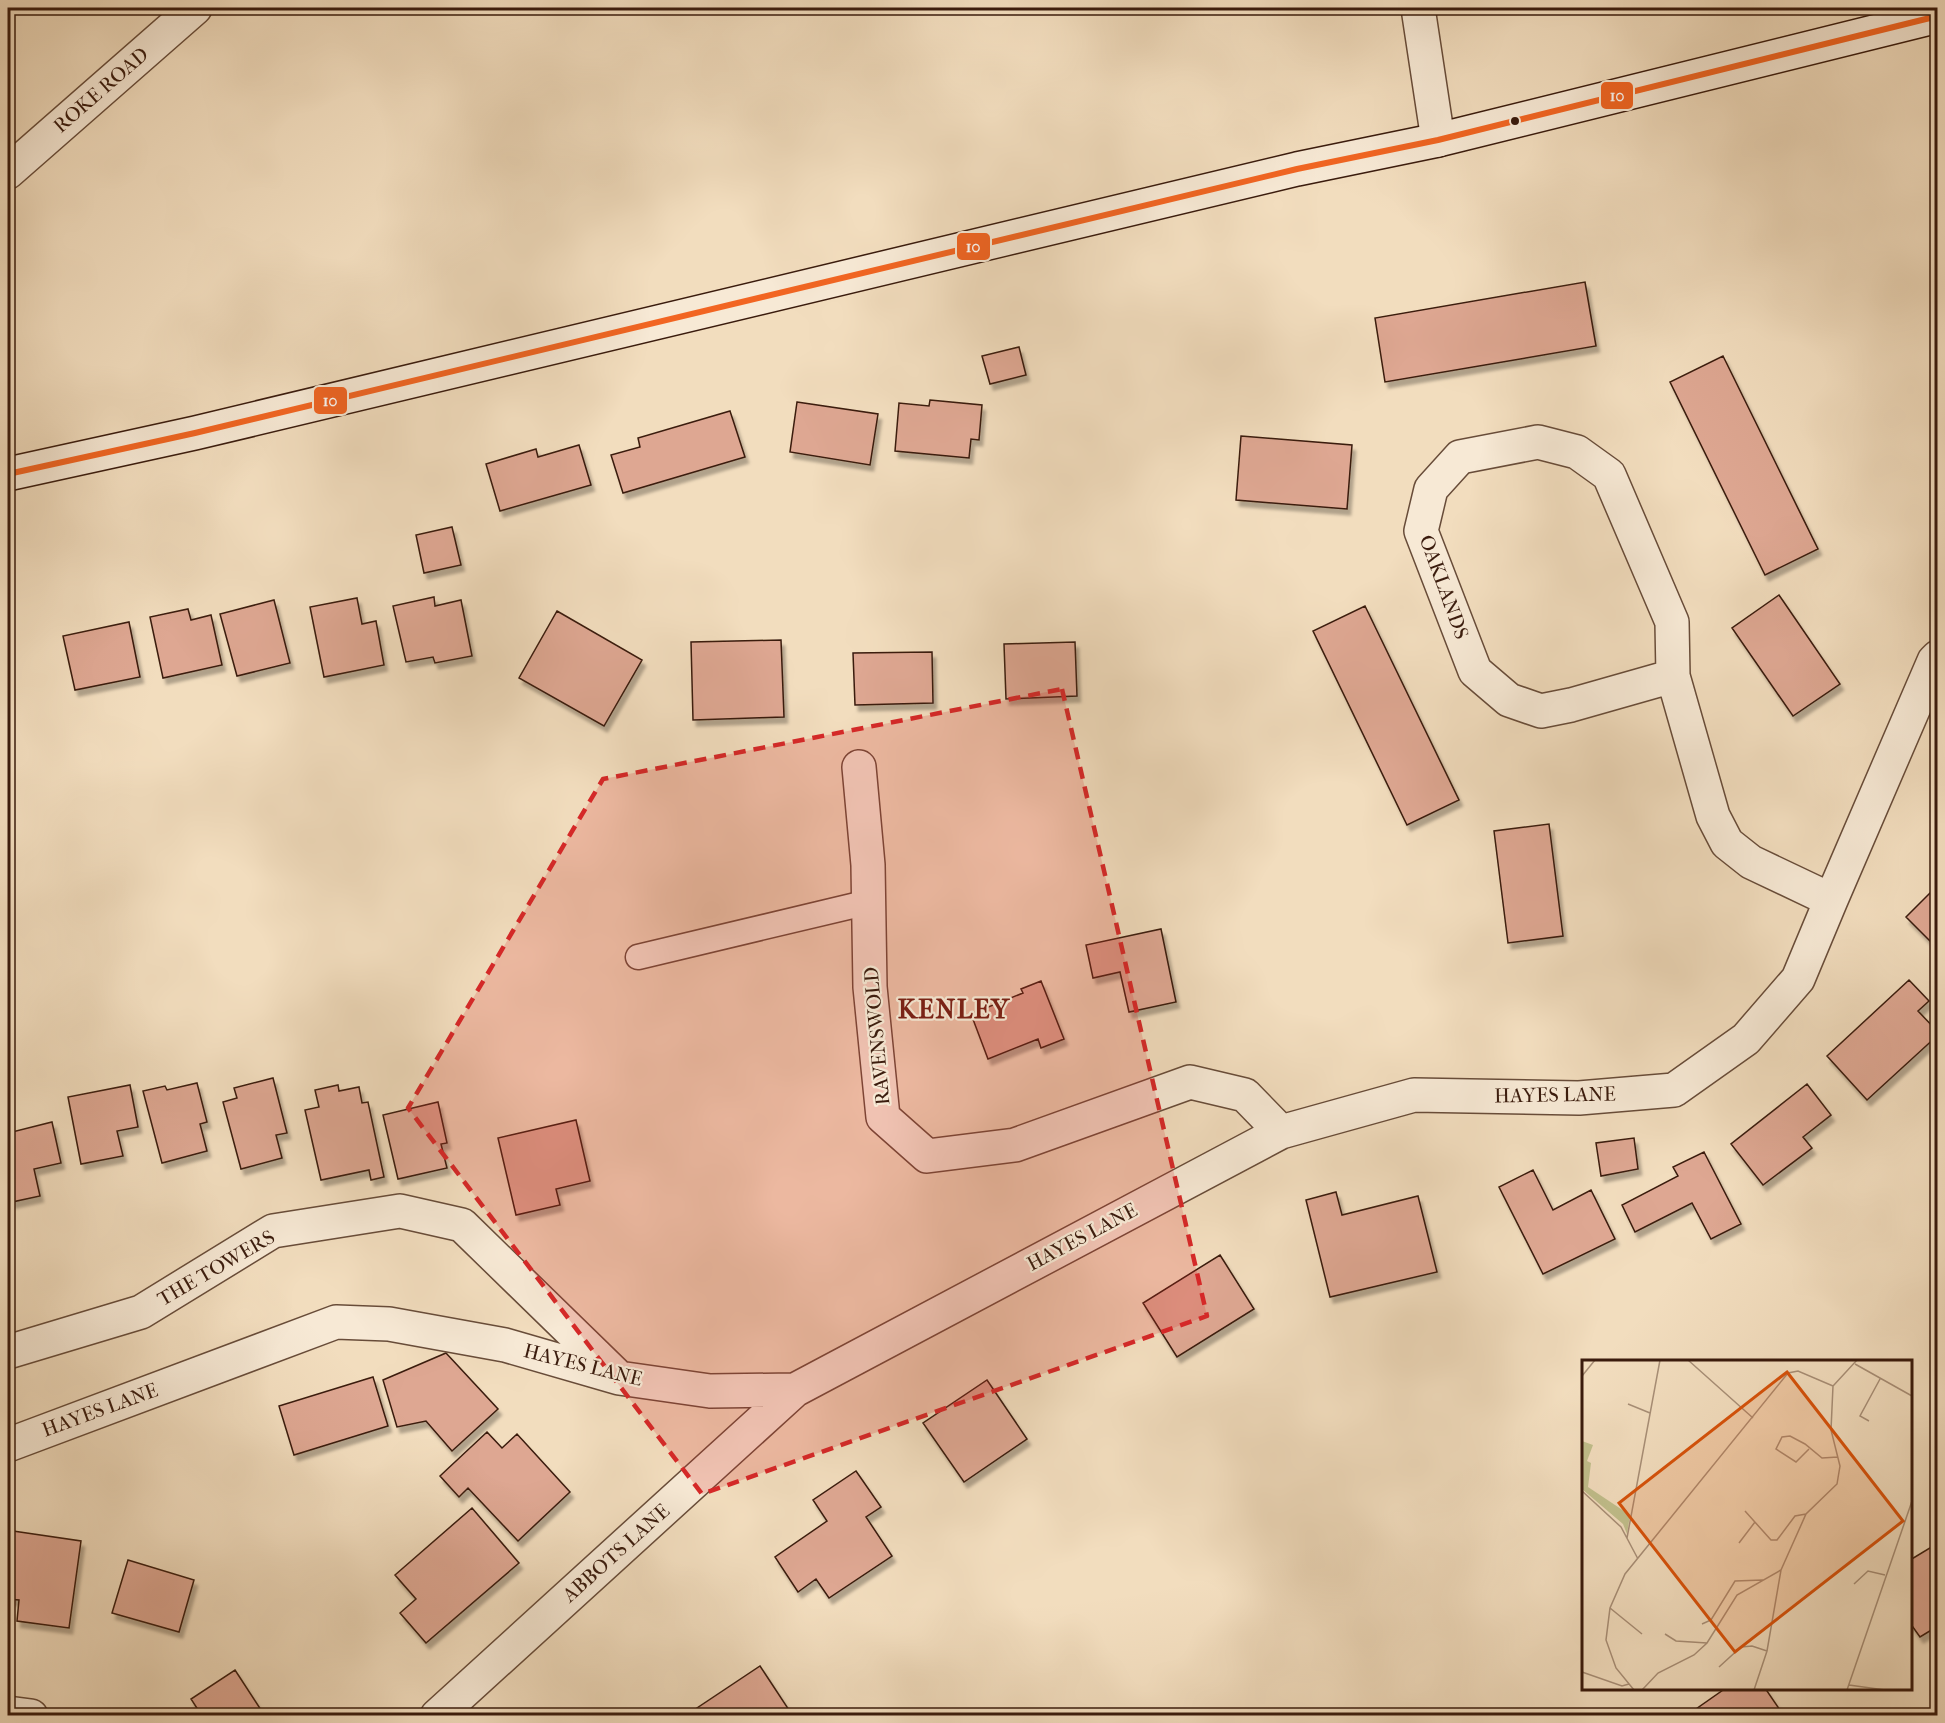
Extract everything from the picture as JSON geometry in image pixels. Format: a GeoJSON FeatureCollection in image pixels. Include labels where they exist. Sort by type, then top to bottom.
{"type":"FeatureCollection","features":[{"type":"Feature","properties":{"kind":"street","name":"ROKE ROAD"},"geometry":{"type":"LineString","coordinates":[[8,172],[195,8]]}},
{"type":"Feature","properties":{"kind":"street"},"geometry":{"type":"LineString","coordinates":[[1419,8],[1438,141]]}},
{"type":"Feature","properties":{"kind":"street"},"geometry":{"type":"LineString","coordinates":[[8,474],[153,443],[1297,170],[1438,141],[1938,16]]}},
{"type":"Feature","properties":{"kind":"street","name":"OAKLANDS"},"geometry":{"type":"LineString","coordinates":[[1673,676],[1571,705],[1541,711],[1509,699],[1475,671],[1421,531],[1431,489],[1460,457],[1538,442],[1577,452],[1609,475],[1672,622],[1673,676],[1713,816],[1727,843],[1751,862],[1831,900]]}},
{"type":"Feature","properties":{"kind":"street","name":"HAYES LANE"},"geometry":{"type":"LineString","coordinates":[[8,1445],[336,1322],[389,1324],[505,1345],[619,1378],[710,1391],[795,1390],[1281,1132],[1414,1095],[1579,1098],[1674,1090],[1746,1039],[1798,979],[1934,661],[1938,657]]}},
{"type":"Feature","properties":{"kind":"street","name":"RAVENSWOLD"},"geometry":{"type":"LineString","coordinates":[[859,767],[868,865],[870,987],[883,1117],[927,1156],[1015,1145],[1190,1082],[1245,1095],[1281,1132]]}},
{"type":"Feature","properties":{"kind":"street","name":"THE TOWERS"},"geometry":{"type":"LineString","coordinates":[[8,1352],[141,1312],[273,1231],[400,1211],[462,1225],[619,1378]]}},
{"type":"Feature","properties":{"kind":"street","name":"ABBOTS LANE"},"geometry":{"type":"LineString","coordinates":[[437,1716],[795,1390]]}},
{"type":"Feature","properties":{"kind":"street"},"geometry":{"type":"LineString","coordinates":[[8,1713],[31,1716]]}},
{"type":"Feature","properties":{"kind":"lane"},"geometry":{"type":"LineString","coordinates":[[638,957],[869,902]]}},
{"type":"Feature","properties":{"kind":"highlighted area"},"geometry":{"type":"Polygon","coordinates":[[[1062,689],[1207,1316],[702,1494],[408,1108],[603,779],[1062,689]]]}},
{"type":"Feature","properties":{"kind":"building"},"geometry":{"type":"Polygon","coordinates":[[[1585,282],[1596,346],[1385,382],[1375,318],[1585,282]]]}},
{"type":"Feature","properties":{"kind":"building"},"geometry":{"type":"Polygon","coordinates":[[[1019,347],[1026,375],[990,384],[982,356],[1019,347]]]}},
{"type":"Feature","properties":{"kind":"building"},"geometry":{"type":"Polygon","coordinates":[[[1723,356],[1818,549],[1765,575],[1670,382],[1723,356]]]}},
{"type":"Feature","properties":{"kind":"building"},"geometry":{"type":"Polygon","coordinates":[[[930,400],[982,405],[979,440],[971,439],[969,458],[895,451],[899,403],[929,406],[930,400]]]}},
{"type":"Feature","properties":{"kind":"building"},"geometry":{"type":"Polygon","coordinates":[[[797,402],[878,414],[870,465],[790,452],[797,402]]]}},
{"type":"Feature","properties":{"kind":"building"},"geometry":{"type":"Polygon","coordinates":[[[730,411],[745,457],[623,493],[611,455],[640,447],[638,438],[730,411]]]}},
{"type":"Feature","properties":{"kind":"building"},"geometry":{"type":"Polygon","coordinates":[[[1241,436],[1352,445],[1347,509],[1236,500],[1241,436]]]}},
{"type":"Feature","properties":{"kind":"building"},"geometry":{"type":"Polygon","coordinates":[[[579,445],[591,485],[500,511],[486,464],[536,449],[538,457],[579,445]]]}},
{"type":"Feature","properties":{"kind":"building"},"geometry":{"type":"Polygon","coordinates":[[[452,527],[461,565],[424,573],[416,535],[452,527]]]}},
{"type":"Feature","properties":{"kind":"building"},"geometry":{"type":"Polygon","coordinates":[[[1779,595],[1840,684],[1793,716],[1732,628],[1779,595]]]}},
{"type":"Feature","properties":{"kind":"building"},"geometry":{"type":"Polygon","coordinates":[[[434,597],[435,606],[461,600],[472,656],[435,663],[433,657],[406,662],[393,606],[434,597]]]}},
{"type":"Feature","properties":{"kind":"building"},"geometry":{"type":"Polygon","coordinates":[[[357,598],[362,624],[376,621],[384,665],[324,677],[310,607],[357,598]]]}},
{"type":"Feature","properties":{"kind":"building"},"geometry":{"type":"Polygon","coordinates":[[[274,600],[290,663],[237,676],[220,614],[274,600]]]}},
{"type":"Feature","properties":{"kind":"building"},"geometry":{"type":"Polygon","coordinates":[[[1365,606],[1459,800],[1407,825],[1313,631],[1365,606]]]}},
{"type":"Feature","properties":{"kind":"building"},"geometry":{"type":"Polygon","coordinates":[[[188,609],[191,620],[211,615],[222,665],[163,678],[150,617],[188,609]]]}},
{"type":"Feature","properties":{"kind":"building"},"geometry":{"type":"Polygon","coordinates":[[[557,611],[642,660],[604,726],[519,678],[557,611]]]}},
{"type":"Feature","properties":{"kind":"building"},"geometry":{"type":"Polygon","coordinates":[[[129,622],[140,677],[75,690],[63,636],[129,622]]]}},
{"type":"Feature","properties":{"kind":"building"},"geometry":{"type":"Polygon","coordinates":[[[781,640],[784,717],[693,720],[691,642],[781,640]]]}},
{"type":"Feature","properties":{"kind":"building"},"geometry":{"type":"Polygon","coordinates":[[[1075,642],[1077,696],[1006,699],[1004,644],[1075,642]]]}},
{"type":"Feature","properties":{"kind":"building"},"geometry":{"type":"Polygon","coordinates":[[[932,652],[933,703],[855,705],[853,653],[932,652]]]}},
{"type":"Feature","properties":{"kind":"building"},"geometry":{"type":"Polygon","coordinates":[[[1549,824],[1563,936],[1508,943],[1494,831],[1549,824]]]}},
{"type":"Feature","properties":{"kind":"building"},"geometry":{"type":"Polygon","coordinates":[[[1938,885],[1938,941],[1934,945],[1906,917],[1938,885]]]}},
{"type":"Feature","properties":{"kind":"building"},"geometry":{"type":"Polygon","coordinates":[[[1161,929],[1176,1002],[1129,1012],[1120,972],[1093,978],[1086,945],[1161,929]]]}},
{"type":"Feature","properties":{"kind":"building"},"geometry":{"type":"Polygon","coordinates":[[[1909,980],[1929,1001],[1918,1011],[1938,1032],[1938,1035],[1867,1100],[1827,1056],[1909,980]]]}},
{"type":"Feature","properties":{"kind":"building"},"geometry":{"type":"Polygon","coordinates":[[[1041,981],[1064,1039],[1041,1048],[1038,1039],[988,1059],[971,1014],[1023,993],[1021,989],[1041,981]]]}},
{"type":"Feature","properties":{"kind":"building"},"geometry":{"type":"Polygon","coordinates":[[[273,1078],[287,1133],[276,1135],[282,1158],[241,1169],[223,1102],[237,1098],[234,1088],[273,1078]]]}},
{"type":"Feature","properties":{"kind":"building"},"geometry":{"type":"Polygon","coordinates":[[[197,1083],[207,1122],[200,1124],[207,1151],[162,1163],[143,1091],[165,1086],[167,1090],[197,1083]]]}},
{"type":"Feature","properties":{"kind":"building"},"geometry":{"type":"Polygon","coordinates":[[[1807,1084],[1831,1115],[1803,1137],[1812,1148],[1763,1185],[1731,1144],[1807,1084]]]}},
{"type":"Feature","properties":{"kind":"building"},"geometry":{"type":"Polygon","coordinates":[[[130,1085],[138,1127],[117,1131],[123,1156],[81,1164],[68,1097],[130,1085]]]}},
{"type":"Feature","properties":{"kind":"building"},"geometry":{"type":"Polygon","coordinates":[[[338,1085],[339,1091],[359,1087],[362,1103],[368,1102],[384,1177],[371,1180],[369,1170],[321,1180],[305,1110],[319,1107],[315,1090],[338,1085]]]}},
{"type":"Feature","properties":{"kind":"building"},"geometry":{"type":"Polygon","coordinates":[[[438,1102],[447,1143],[441,1144],[447,1168],[398,1179],[383,1115],[438,1102]]]}},
{"type":"Feature","properties":{"kind":"building"},"geometry":{"type":"Polygon","coordinates":[[[576,1120],[590,1181],[556,1189],[560,1205],[516,1215],[498,1138],[576,1120]]]}},
{"type":"Feature","properties":{"kind":"building"},"geometry":{"type":"Polygon","coordinates":[[[52,1122],[61,1163],[34,1169],[40,1196],[12,1202],[8,1181],[8,1133],[52,1122]]]}},
{"type":"Feature","properties":{"kind":"building"},"geometry":{"type":"Polygon","coordinates":[[[1634,1138],[1638,1169],[1601,1176],[1596,1143],[1634,1138]]]}},
{"type":"Feature","properties":{"kind":"building"},"geometry":{"type":"Polygon","coordinates":[[[1704,1152],[1741,1224],[1711,1239],[1692,1203],[1635,1232],[1622,1205],[1678,1176],[1673,1167],[1704,1152]]]}},
{"type":"Feature","properties":{"kind":"building"},"geometry":{"type":"Polygon","coordinates":[[[1533,1170],[1553,1210],[1591,1190],[1615,1239],[1543,1274],[1499,1187],[1533,1170]]]}},
{"type":"Feature","properties":{"kind":"building"},"geometry":{"type":"Polygon","coordinates":[[[1336,1192],[1342,1215],[1418,1196],[1437,1272],[1330,1297],[1306,1200],[1336,1192]]]}},
{"type":"Feature","properties":{"kind":"building"},"geometry":{"type":"Polygon","coordinates":[[[1220,1255],[1254,1309],[1177,1357],[1143,1303],[1220,1255]]]}},
{"type":"Feature","properties":{"kind":"building"},"geometry":{"type":"Polygon","coordinates":[[[446,1353],[498,1409],[452,1451],[426,1421],[397,1427],[383,1380],[446,1353]]]}},
{"type":"Feature","properties":{"kind":"building"},"geometry":{"type":"Polygon","coordinates":[[[373,1377],[388,1426],[294,1455],[279,1406],[373,1377]]]}},
{"type":"Feature","properties":{"kind":"building"},"geometry":{"type":"Polygon","coordinates":[[[987,1380],[1027,1439],[964,1482],[923,1423],[987,1380]]]}},
{"type":"Feature","properties":{"kind":"building"},"geometry":{"type":"Polygon","coordinates":[[[487,1432],[502,1448],[517,1434],[570,1492],[518,1541],[468,1488],[459,1497],[440,1476],[487,1432]]]}},
{"type":"Feature","properties":{"kind":"building"},"geometry":{"type":"Polygon","coordinates":[[[856,1471],[881,1507],[866,1517],[892,1556],[829,1598],[816,1579],[798,1592],[775,1557],[827,1521],[813,1500],[856,1471]]]}},
{"type":"Feature","properties":{"kind":"building"},"geometry":{"type":"Polygon","coordinates":[[[472,1508],[519,1563],[426,1643],[400,1613],[416,1599],[395,1575],[472,1508]]]}},
{"type":"Feature","properties":{"kind":"building"},"geometry":{"type":"Polygon","coordinates":[[[13,1531],[81,1541],[69,1628],[17,1621],[19,1600],[8,1599],[8,1570],[13,1531]]]}},
{"type":"Feature","properties":{"kind":"building"},"geometry":{"type":"Polygon","coordinates":[[[1938,1543],[1938,1626],[1920,1637],[1912,1626],[1912,1559],[1938,1543]]]}},
{"type":"Feature","properties":{"kind":"building"},"geometry":{"type":"Polygon","coordinates":[[[128,1560],[194,1580],[179,1632],[112,1613],[128,1560]]]}},
{"type":"Feature","properties":{"kind":"building"},"geometry":{"type":"Polygon","coordinates":[[[760,1666],[791,1713],[787,1716],[685,1716],[760,1666]]]}},
{"type":"Feature","properties":{"kind":"building"},"geometry":{"type":"Polygon","coordinates":[[[235,1670],[265,1716],[202,1716],[191,1699],[235,1670]]]}},
{"type":"Feature","properties":{"kind":"building"},"geometry":{"type":"Polygon","coordinates":[[[1723,1690],[1766,1690],[1780,1710],[1773,1716],[1686,1716],[1723,1690]]]}},
{"type":"Feature","properties":{"kind":"transit line","name":"10"},"geometry":{"type":"LineString","coordinates":[[8,474],[195,433],[1297,169],[1438,140],[1938,16]]}},
{"type":"Feature","properties":{"kind":"district","name":"KENLEY"},"geometry":{"type":"Point","coordinates":[954,1009]}}]}
